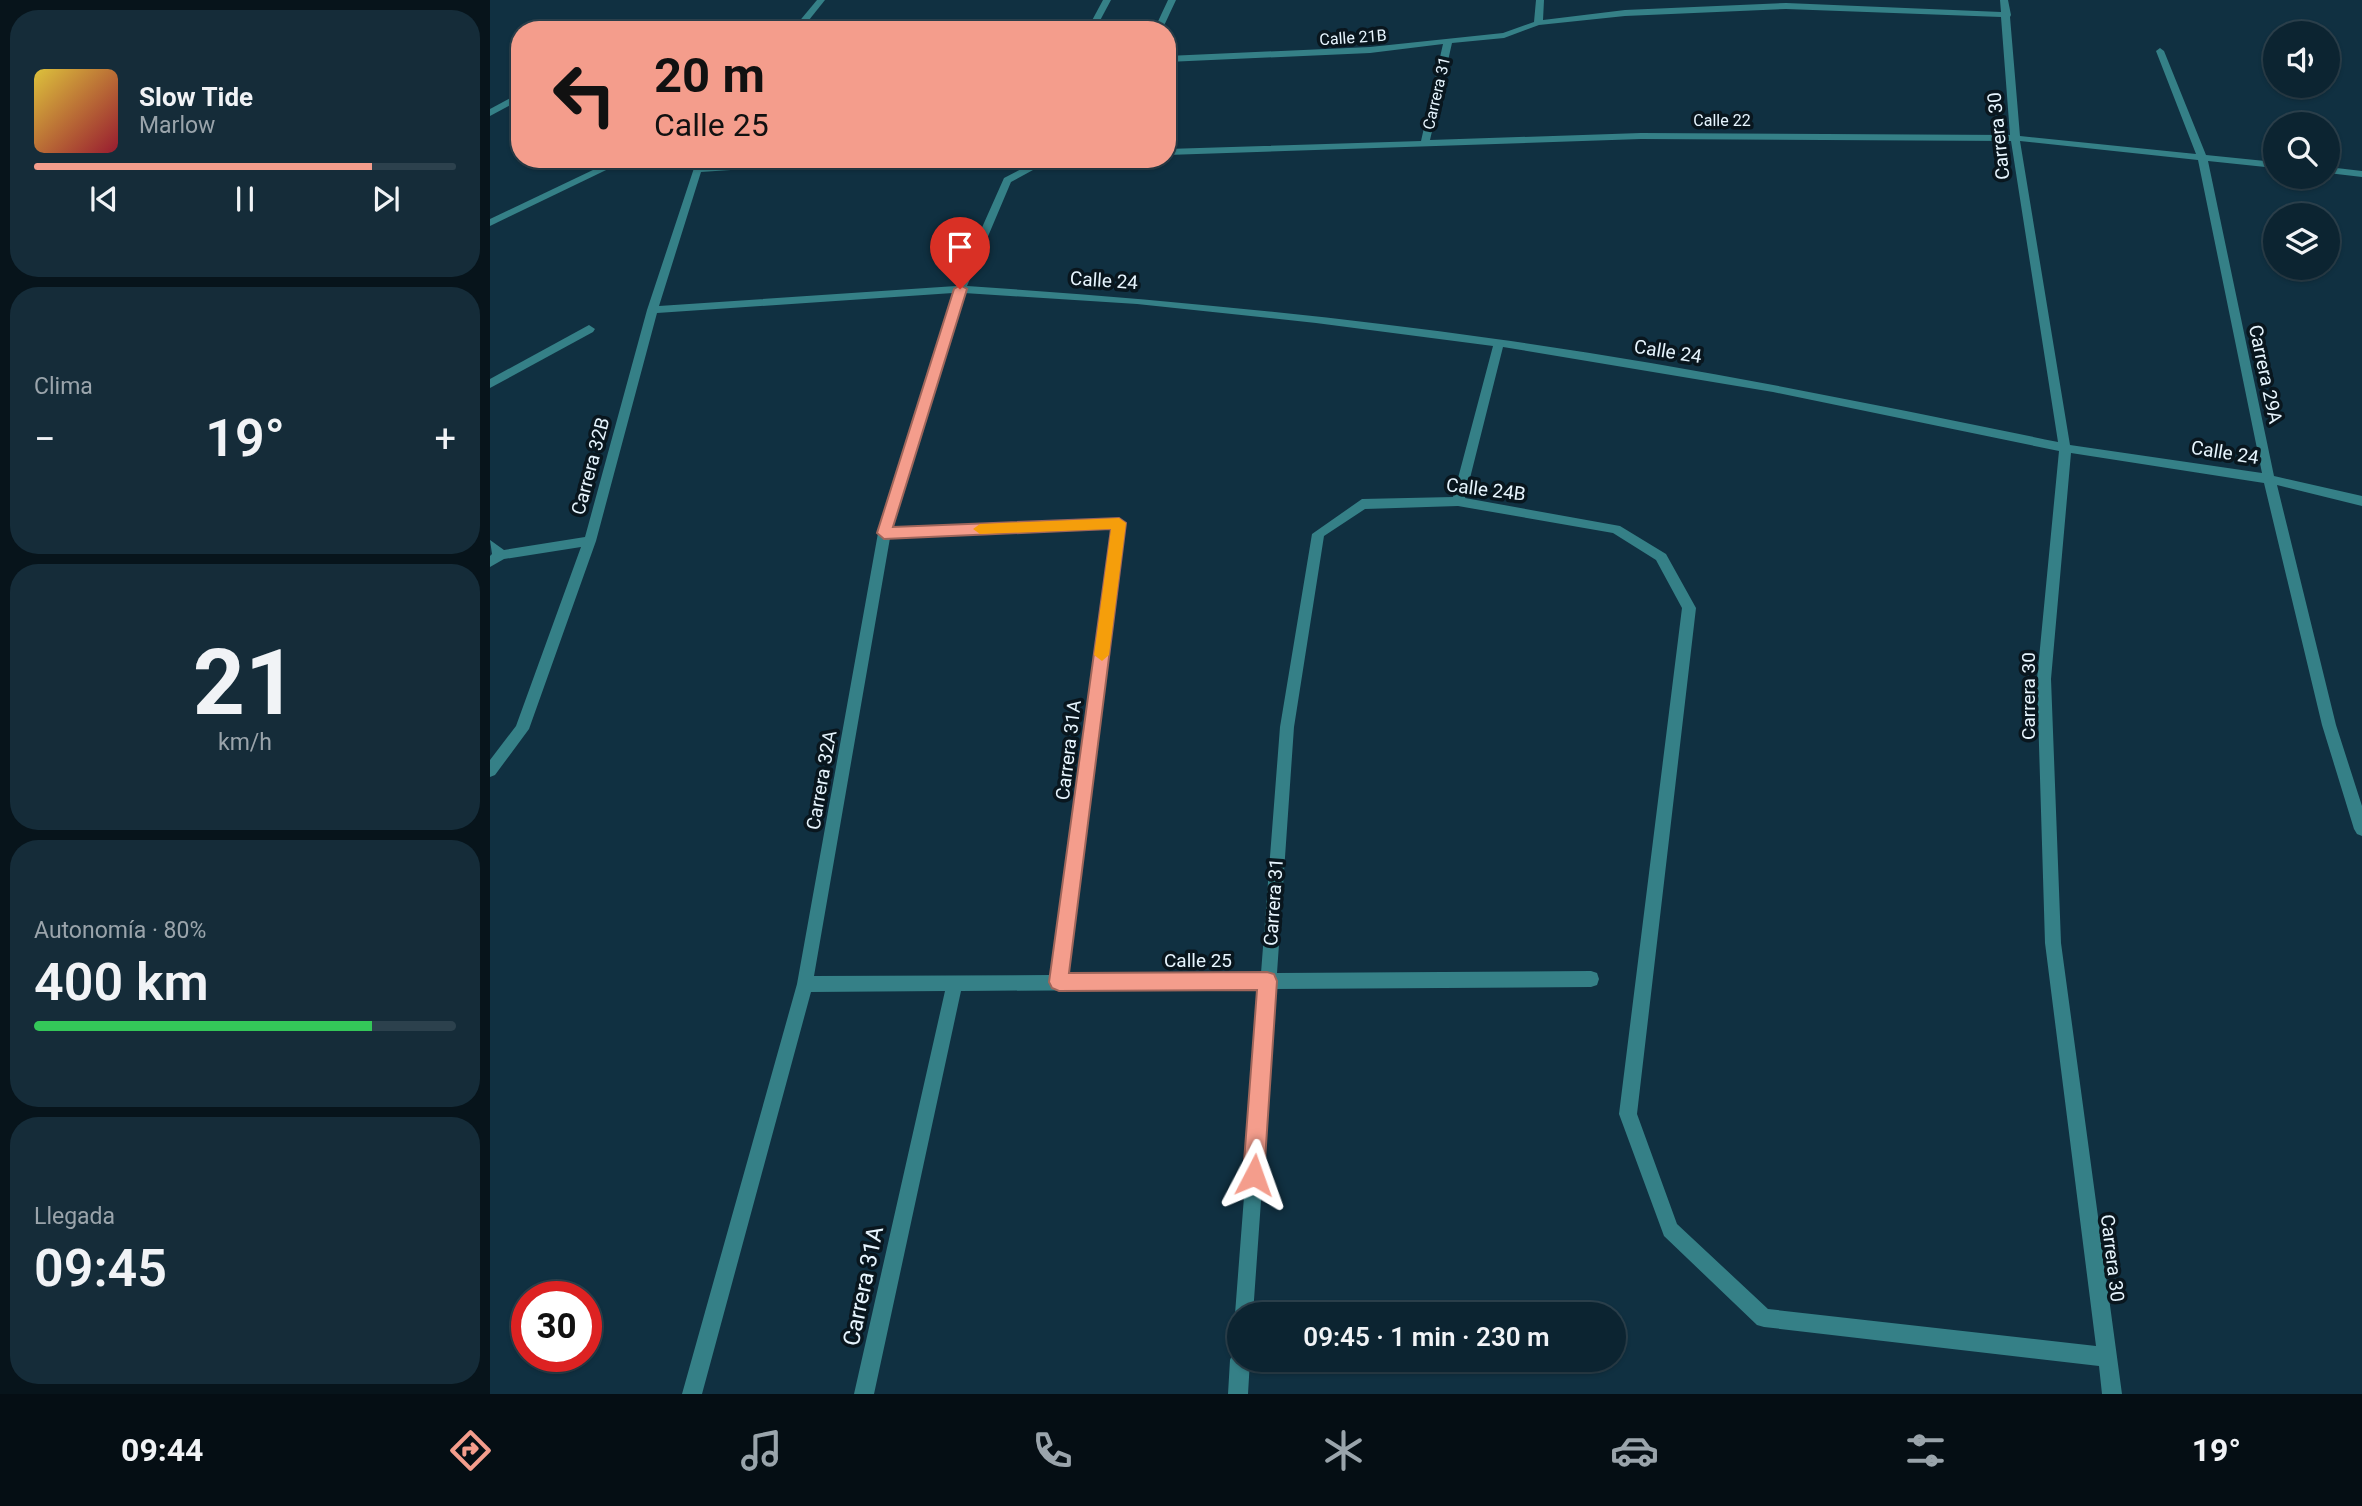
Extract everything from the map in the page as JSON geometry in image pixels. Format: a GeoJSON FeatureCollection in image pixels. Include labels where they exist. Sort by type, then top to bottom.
{"type":"FeatureCollection","features":[{"type":"Feature","properties":{"kind":"street"},"geometry":{"type":"LineString","coordinates":[[804,21],[821,0]]}},
{"type":"Feature","properties":{"kind":"street"},"geometry":{"type":"LineString","coordinates":[[1096,21],[1107,0]]}},
{"type":"Feature","properties":{"kind":"street"},"geometry":{"type":"LineString","coordinates":[[1162,21],[1172,0]]}},
{"type":"Feature","properties":{"kind":"street"},"geometry":{"type":"LineString","coordinates":[[1538,23],[1540,0]]}},
{"type":"Feature","properties":{"kind":"street","name":"Calle 21B"},"geometry":{"type":"LineString","coordinates":[[1176,59],[1370,50],[1448,43],[1504,35],[1538,23],[1625,13],[1786,6],[2006,7]]}},
{"type":"Feature","properties":{"kind":"street","name":"Carrera 30"},"geometry":{"type":"LineString","coordinates":[[2006,7],[2015,138],[2066,447],[2044,679],[2053,943],[2112,1394]]}},
{"type":"Feature","properties":{"kind":"street","name":"Carrera 31"},"geometry":{"type":"LineString","coordinates":[[1425,144],[1448,43]]}},
{"type":"Feature","properties":{"kind":"street","name":"Carrera 29A"},"geometry":{"type":"LineString","coordinates":[[2160,51],[2203,159],[2269,479],[2329,725],[2362,829]]}},
{"type":"Feature","properties":{"kind":"street"},"geometry":{"type":"LineString","coordinates":[[490,113],[511,101]]}},
{"type":"Feature","properties":{"kind":"street","name":"Calle 22"},"geometry":{"type":"LineString","coordinates":[[1176,152],[1641,136],[2015,138],[2263,164]]}},
{"type":"Feature","properties":{"kind":"street"},"geometry":{"type":"LineString","coordinates":[[490,223],[605,168]]}},
{"type":"Feature","properties":{"kind":"street","name":"Carrera 32B"},"geometry":{"type":"LineString","coordinates":[[490,771],[522,729],[590,541],[652,310],[698,168]]}},
{"type":"Feature","properties":{"kind":"street","name":"Carrera 32A"},"geometry":{"type":"LineString","coordinates":[[692,1394],[805,984],[884,533],[960,289],[1007,180],[1034,168]]}},
{"type":"Feature","properties":{"kind":"street"},"geometry":{"type":"LineString","coordinates":[[2340,171],[2362,174]]}},
{"type":"Feature","properties":{"kind":"street","name":"Calle 24"},"geometry":{"type":"LineString","coordinates":[[652,310],[960,289],[1137,301],[1316,319],[1499,343],[1773,388],[2066,447],[2269,479],[2362,501]]}},
{"type":"Feature","properties":{"kind":"street"},"geometry":{"type":"LineString","coordinates":[[490,384],[589,330]]}},
{"type":"Feature","properties":{"kind":"street"},"geometry":{"type":"LineString","coordinates":[[1458,501],[1499,343]]}},
{"type":"Feature","properties":{"kind":"street","name":"Calle 24B"},"geometry":{"type":"LineString","coordinates":[[1318,534],[1362,504],[1458,501],[1616,529],[1661,557],[1689,608],[1628,1114],[1670,1230],[1764,1318],[2106,1357]]}},
{"type":"Feature","properties":{"kind":"street","name":"Carrera 31A"},"geometry":{"type":"LineString","coordinates":[[884,533],[1119,523],[1059,982]]}},
{"type":"Feature","properties":{"kind":"street","name":"Carrera 31"},"geometry":{"type":"LineString","coordinates":[[1245,1302],[1287,727],[1318,534]]}},
{"type":"Feature","properties":{"kind":"street"},"geometry":{"type":"LineString","coordinates":[[490,545],[496,558],[590,541]]}},
{"type":"Feature","properties":{"kind":"street","name":"Calle 25"},"geometry":{"type":"LineString","coordinates":[[805,984],[1591,979]]}},
{"type":"Feature","properties":{"kind":"street","name":"Carrera 31A"},"geometry":{"type":"LineString","coordinates":[[864,1394],[955,983]]}},
{"type":"Feature","properties":{"kind":"street"},"geometry":{"type":"LineString","coordinates":[[1238,1394],[1239,1372]]}},
{"type":"Feature","properties":{"kind":"slow traffic"},"geometry":{"type":"LineString","coordinates":[[980,529],[1119,523],[1102,655]]}},
{"type":"Feature","properties":{"kind":"route"},"geometry":{"type":"LineString","coordinates":[[960,289],[884,533],[1119,523],[1059,982],[1267,981],[1254,1175]]}}]}
